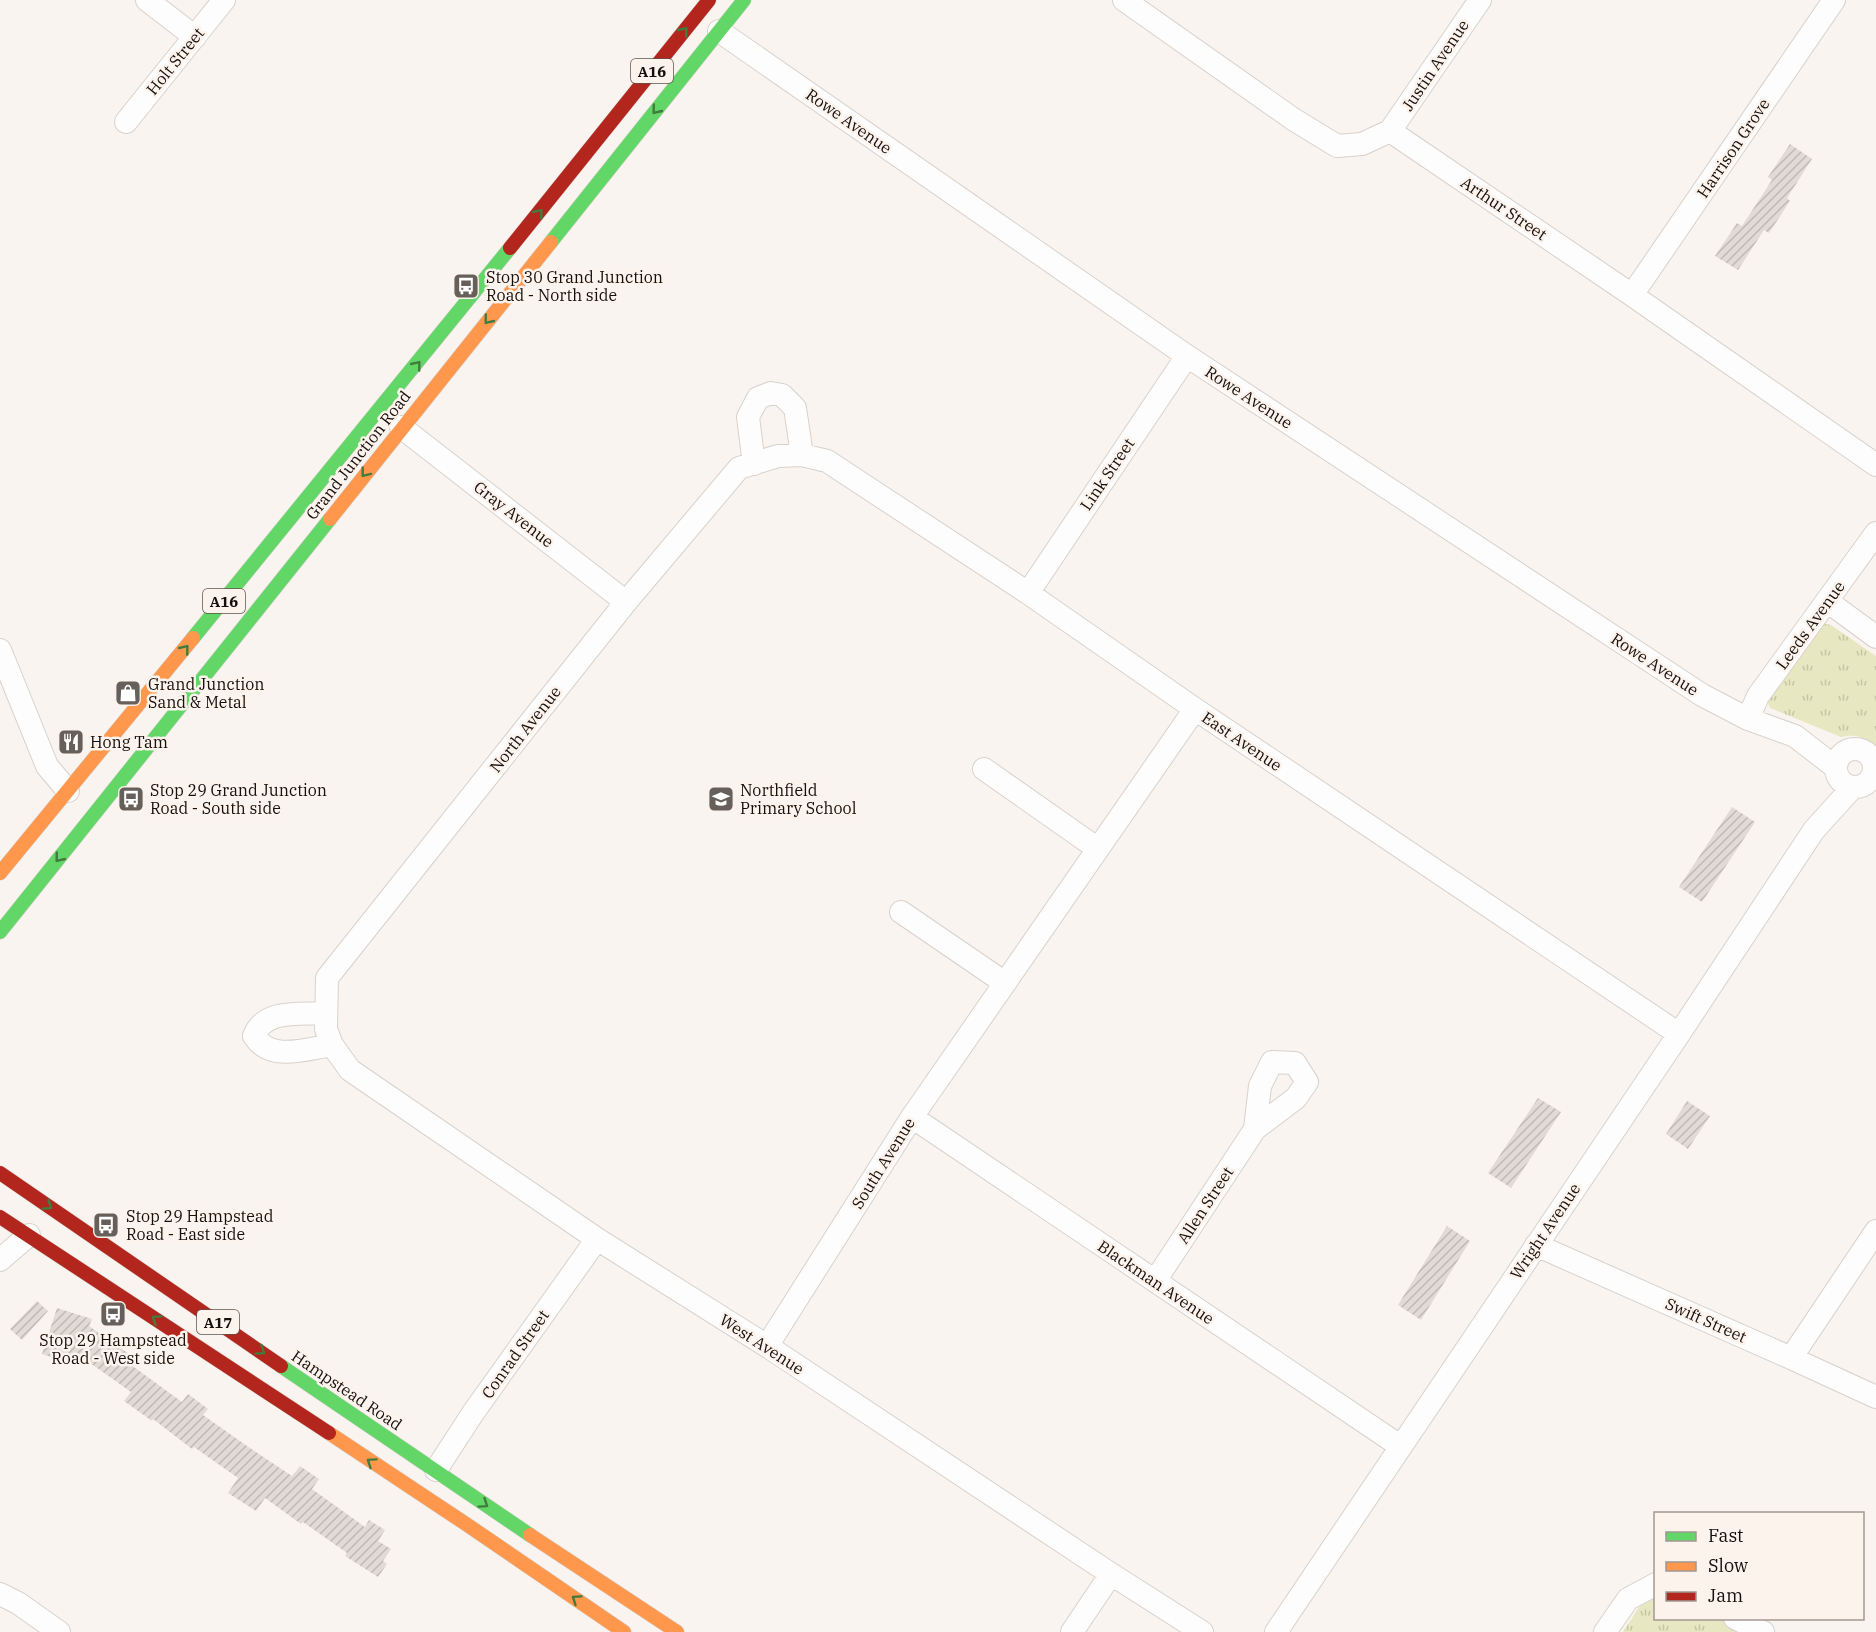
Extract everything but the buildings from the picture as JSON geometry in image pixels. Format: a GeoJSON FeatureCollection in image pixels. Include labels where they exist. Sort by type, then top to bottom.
{"type":"FeatureCollection","features":[{"type":"Feature","properties":{"kind":"highway","name":"Grand Junction Road"},"geometry":{"type":"LineString","coordinates":[[0,932],[82,802],[380,410],[709,0]]}},
{"type":"Feature","properties":{"kind":"highway","name":"Grand Junction Road"},"geometry":{"type":"LineString","coordinates":[[0,873],[82,802],[401,427],[744,0]]}},
{"type":"Feature","properties":{"kind":"highway"},"geometry":{"type":"LineString","coordinates":[[595,142],[616,159]]}},
{"type":"Feature","properties":{"kind":"highway"},"geometry":{"type":"LineString","coordinates":[[380,410],[401,427]]}},
{"type":"Feature","properties":{"kind":"highway","name":"Hampstead Road"},"geometry":{"type":"LineString","coordinates":[[0,1173],[436,1470],[646,1619],[676,1632]]}},
{"type":"Feature","properties":{"kind":"highway","name":"A17"},"geometry":{"type":"LineString","coordinates":[[0,1217],[420,1494],[624,1632]]}},
{"type":"Feature","properties":{"kind":"highway"},"geometry":{"type":"LineString","coordinates":[[420,1494],[436,1470]]}},
{"type":"Feature","properties":{"kind":"street"},"geometry":{"type":"LineString","coordinates":[[147,0],[195,37]]}},
{"type":"Feature","properties":{"kind":"street","name":"Holt Street"},"geometry":{"type":"LineString","coordinates":[[126,122],[224,0]]}},
{"type":"Feature","properties":{"kind":"street"},"geometry":{"type":"LineString","coordinates":[[1124,0],[1293,119],[1337,146],[1362,144],[1390,131]]}},
{"type":"Feature","properties":{"kind":"street","name":"Justin Avenue"},"geometry":{"type":"LineString","coordinates":[[1390,131],[1480,0]]}},
{"type":"Feature","properties":{"kind":"street","name":"Harrison Grove"},"geometry":{"type":"LineString","coordinates":[[1632,295],[1834,0]]}},
{"type":"Feature","properties":{"kind":"street","name":"Rowe Avenue"},"geometry":{"type":"LineString","coordinates":[[718,32],[1187,356],[1702,695],[1748,718],[1795,736],[1857,774]]}},
{"type":"Feature","properties":{"kind":"street","name":"Arthur Street"},"geometry":{"type":"LineString","coordinates":[[1390,131],[1632,295],[1876,465]]}},
{"type":"Feature","properties":{"kind":"street","name":"Link Street"},"geometry":{"type":"LineString","coordinates":[[1028,593],[1187,356]]}},
{"type":"Feature","properties":{"kind":"street"},"geometry":{"type":"LineString","coordinates":[[754,464],[748,417],[758,398],[771,393],[782,395],[795,408],[802,455]]}},
{"type":"Feature","properties":{"kind":"street","name":"Gray Avenue"},"geometry":{"type":"LineString","coordinates":[[401,427],[626,602]]}},
{"type":"Feature","properties":{"kind":"street","name":"East Avenue"},"geometry":{"type":"LineString","coordinates":[[778,456],[802,455],[827,461],[1028,593],[1195,709],[1679,1034]]}},
{"type":"Feature","properties":{"kind":"street","name":"North Avenue"},"geometry":{"type":"LineString","coordinates":[[328,1029],[327,978],[626,602],[739,468],[778,456]]}},
{"type":"Feature","properties":{"kind":"street","name":"Leeds Avenue"},"geometry":{"type":"LineString","coordinates":[[1748,718],[1758,696],[1876,533]]}},
{"type":"Feature","properties":{"kind":"street"},"geometry":{"type":"LineString","coordinates":[[1827,601],[1876,637]]}},
{"type":"Feature","properties":{"kind":"street"},"geometry":{"type":"LineString","coordinates":[[0,650],[46,766],[82,802]]}},
{"type":"Feature","properties":{"kind":"street","name":"South Avenue"},"geometry":{"type":"LineString","coordinates":[[767,1346],[912,1117],[1195,709]]}},
{"type":"Feature","properties":{"kind":"street"},"geometry":{"type":"LineString","coordinates":[[984,769],[1098,849]]}},
{"type":"Feature","properties":{"kind":"street","name":"Wright Avenue"},"geometry":{"type":"LineString","coordinates":[[1276,1632],[1814,830],[1857,774]]}},
{"type":"Feature","properties":{"kind":"street"},"geometry":{"type":"LineString","coordinates":[[900,912],[1005,983]]}},
{"type":"Feature","properties":{"kind":"street"},"geometry":{"type":"LineString","coordinates":[[272,1016],[328,1029],[279,1053],[259,1044],[254,1036],[258,1025],[272,1016]]}},
{"type":"Feature","properties":{"kind":"street","name":"West Avenue"},"geometry":{"type":"LineString","coordinates":[[328,1029],[350,1070],[597,1239],[767,1346],[1110,1574],[1202,1632]]}},
{"type":"Feature","properties":{"kind":"street","name":"Blackman Avenue"},"geometry":{"type":"LineString","coordinates":[[912,1117],[1400,1446]]}},
{"type":"Feature","properties":{"kind":"street","name":"Allen Street"},"geometry":{"type":"LineString","coordinates":[[1155,1281],[1255,1129]]}},
{"type":"Feature","properties":{"kind":"street"},"geometry":{"type":"LineString","coordinates":[[1791,1358],[1876,1231]]}},
{"type":"Feature","properties":{"kind":"street"},"geometry":{"type":"LineString","coordinates":[[0,1260],[29,1235]]}},
{"type":"Feature","properties":{"kind":"street","name":"Conrad Street"},"geometry":{"type":"LineString","coordinates":[[436,1470],[473,1413],[597,1239]]}},
{"type":"Feature","properties":{"kind":"street","name":"Swift Street"},"geometry":{"type":"LineString","coordinates":[[1536,1245],[1876,1397]]}},
{"type":"Feature","properties":{"kind":"street"},"geometry":{"type":"LineString","coordinates":[[1072,1632],[1110,1574]]}},
{"type":"Feature","properties":{"kind":"street"},"geometry":{"type":"LineString","coordinates":[[1605,1632],[1628,1599],[1654,1585]]}},
{"type":"Feature","properties":{"kind":"street"},"geometry":{"type":"LineString","coordinates":[[0,1594],[59,1632]]}},
{"type":"Feature","properties":{"kind":"street"},"geometry":{"type":"LineString","coordinates":[[1739,1620],[1763,1632]]}},
{"type":"Feature","properties":{"kind":"green space"},"geometry":{"type":"Polygon","coordinates":[[[1822,623],[1831,625],[1876,656],[1876,754],[1870,744],[1858,736],[1841,737],[1770,708],[1766,699],[1822,623]]]}},
{"type":"Feature","properties":{"kind":"green space"},"geometry":{"type":"Polygon","coordinates":[[[1654,1596],[1654,1620],[1723,1620],[1750,1632],[1623,1632],[1639,1607],[1654,1596]]]}},
{"type":"Feature","properties":{"kind":"traffic: fast"},"geometry":{"type":"LineString","coordinates":[[551,242],[744,0]]}},
{"type":"Feature","properties":{"kind":"traffic: fast"},"geometry":{"type":"LineString","coordinates":[[193,638],[510,248]]}},
{"type":"Feature","properties":{"kind":"traffic: fast"},"geometry":{"type":"LineString","coordinates":[[0,932],[330,519]]}},
{"type":"Feature","properties":{"kind":"traffic: fast"},"geometry":{"type":"LineString","coordinates":[[281,1366],[530,1535]]}},
{"type":"Feature","properties":{"kind":"traffic: slow"},"geometry":{"type":"LineString","coordinates":[[330,519],[551,242]]}},
{"type":"Feature","properties":{"kind":"traffic: slow"},"geometry":{"type":"LineString","coordinates":[[0,873],[193,638]]}},
{"type":"Feature","properties":{"kind":"traffic: slow"},"geometry":{"type":"LineString","coordinates":[[329,1433],[624,1632]]}},
{"type":"Feature","properties":{"kind":"traffic: slow"},"geometry":{"type":"LineString","coordinates":[[530,1535],[677,1632]]}},
{"type":"Feature","properties":{"kind":"traffic: jam"},"geometry":{"type":"LineString","coordinates":[[510,248],[709,0]]}},
{"type":"Feature","properties":{"kind":"traffic: jam"},"geometry":{"type":"LineString","coordinates":[[0,1173],[281,1366]]}},
{"type":"Feature","properties":{"kind":"traffic: jam"},"geometry":{"type":"LineString","coordinates":[[0,1217],[329,1433]]}},
{"type":"Feature","properties":{"kind":"place","name":"Stop 30 Grand Junction Road - North side"},"geometry":{"type":"Point","coordinates":[466,286]}},
{"type":"Feature","properties":{"kind":"place","name":"Grand Junction Sand & Metal"},"geometry":{"type":"Point","coordinates":[128,693]}},
{"type":"Feature","properties":{"kind":"place","name":"Hong Tam"},"geometry":{"type":"Point","coordinates":[71,742]}},
{"type":"Feature","properties":{"kind":"place","name":"Stop 29 Grand Junction Road - South side"},"geometry":{"type":"Point","coordinates":[131,799]}},
{"type":"Feature","properties":{"kind":"place","name":"Northfield Primary School"},"geometry":{"type":"Point","coordinates":[721,799]}},
{"type":"Feature","properties":{"kind":"place","name":"Stop 29 Hampstead Road - East side"},"geometry":{"type":"Point","coordinates":[106,1225]}},
{"type":"Feature","properties":{"kind":"place","name":"Stop 29 Hampstead Road - West side"},"geometry":{"type":"Point","coordinates":[113,1314]}}]}
